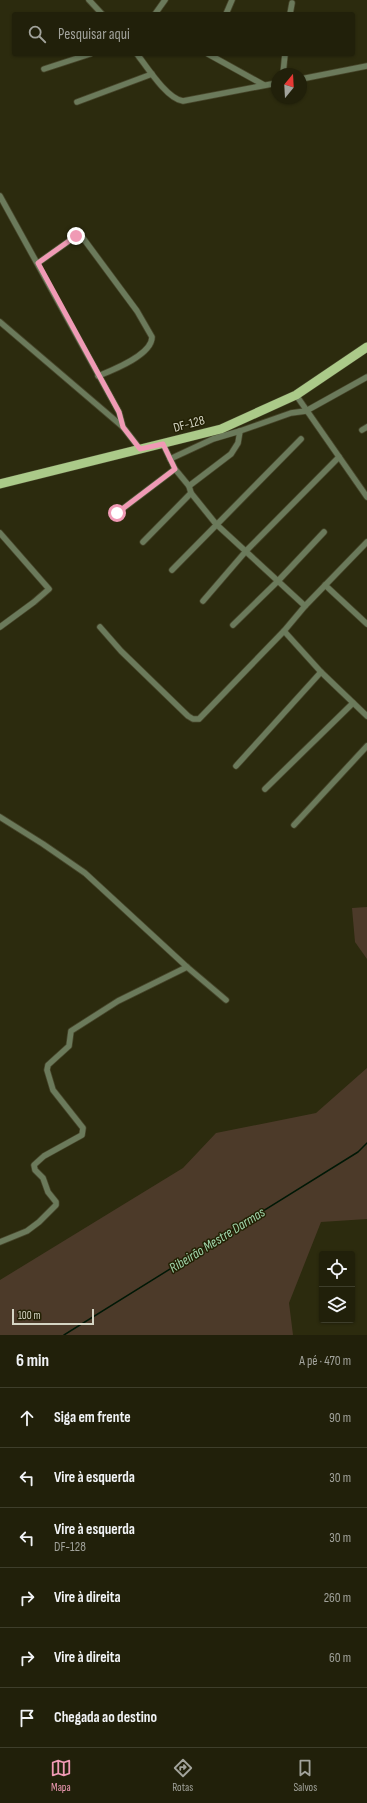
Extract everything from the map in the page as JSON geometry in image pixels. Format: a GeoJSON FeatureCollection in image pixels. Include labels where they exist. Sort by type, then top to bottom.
{"type":"FeatureCollection","features":[{"type":"Feature","properties":{"kind":"main road","name":"DF-128"},"geometry":{"type":"LineString","coordinates":[[0,484],[163,444],[221,428],[296,395],[367,347]]}},
{"type":"Feature","properties":{"kind":"street"},"geometry":{"type":"LineString","coordinates":[[89,0],[100,12]]}},
{"type":"Feature","properties":{"kind":"street"},"geometry":{"type":"LineString","coordinates":[[156,12],[165,0]]}},
{"type":"Feature","properties":{"kind":"street"},"geometry":{"type":"LineString","coordinates":[[227,12],[232,0]]}},
{"type":"Feature","properties":{"kind":"street"},"geometry":{"type":"LineString","coordinates":[[290,12],[292,3]]}},
{"type":"Feature","properties":{"kind":"street"},"geometry":{"type":"LineString","coordinates":[[44,69],[84,56]]}},
{"type":"Feature","properties":{"kind":"street"},"geometry":{"type":"LineString","coordinates":[[138,56],[165,90],[177,100],[183,101],[271,84]]}},
{"type":"Feature","properties":{"kind":"street"},"geometry":{"type":"LineString","coordinates":[[212,56],[264,85]]}},
{"type":"Feature","properties":{"kind":"street"},"geometry":{"type":"LineString","coordinates":[[283,68],[285,56]]}},
{"type":"Feature","properties":{"kind":"street"},"geometry":{"type":"LineString","coordinates":[[307,78],[367,66]]}},
{"type":"Feature","properties":{"kind":"street"},"geometry":{"type":"LineString","coordinates":[[77,102],[152,74]]}},
{"type":"Feature","properties":{"kind":"street"},"geometry":{"type":"LineString","coordinates":[[0,196],[119,412],[123,427]]}},
{"type":"Feature","properties":{"kind":"street"},"geometry":{"type":"LineString","coordinates":[[38,263],[79,235],[83,238],[137,311],[152,336],[149,347],[124,365],[98,376]]}},
{"type":"Feature","properties":{"kind":"street"},"geometry":{"type":"LineString","coordinates":[[0,322],[123,427],[140,449]]}},
{"type":"Feature","properties":{"kind":"street"},"geometry":{"type":"LineString","coordinates":[[170,459],[213,439],[290,413],[306,411],[367,377]]}},
{"type":"Feature","properties":{"kind":"street"},"geometry":{"type":"LineString","coordinates":[[296,395],[367,497]]}},
{"type":"Feature","properties":{"kind":"street"},"geometry":{"type":"LineString","coordinates":[[362,430],[367,427]]}},
{"type":"Feature","properties":{"kind":"street"},"geometry":{"type":"LineString","coordinates":[[189,486],[232,454],[238,443],[240,431]]}},
{"type":"Feature","properties":{"kind":"street"},"geometry":{"type":"LineString","coordinates":[[172,570],[301,439]]}},
{"type":"Feature","properties":{"kind":"street"},"geometry":{"type":"LineString","coordinates":[[163,444],[175,469],[189,486],[191,493],[216,524],[305,606]]}},
{"type":"Feature","properties":{"kind":"street"},"geometry":{"type":"LineString","coordinates":[[203,600],[246,552],[339,457]]}},
{"type":"Feature","properties":{"kind":"street"},"geometry":{"type":"LineString","coordinates":[[117,513],[175,469]]}},
{"type":"Feature","properties":{"kind":"street"},"geometry":{"type":"LineString","coordinates":[[143,542],[191,493]]}},
{"type":"Feature","properties":{"kind":"street"},"geometry":{"type":"LineString","coordinates":[[233,625],[278,581],[324,532]]}},
{"type":"Feature","properties":{"kind":"street"},"geometry":{"type":"LineString","coordinates":[[0,533],[49,589],[0,627]]}},
{"type":"Feature","properties":{"kind":"street"},"geometry":{"type":"LineString","coordinates":[[100,627],[121,651],[193,719],[199,719],[284,632],[305,606],[367,542]]}},
{"type":"Feature","properties":{"kind":"street"},"geometry":{"type":"LineString","coordinates":[[325,585],[367,624]]}},
{"type":"Feature","properties":{"kind":"street"},"geometry":{"type":"LineString","coordinates":[[284,632],[321,672],[367,716]]}},
{"type":"Feature","properties":{"kind":"street"},"geometry":{"type":"LineString","coordinates":[[236,766],[321,672]]}},
{"type":"Feature","properties":{"kind":"street"},"geometry":{"type":"LineString","coordinates":[[265,788],[353,703]]}},
{"type":"Feature","properties":{"kind":"street"},"geometry":{"type":"LineString","coordinates":[[294,825],[367,746]]}},
{"type":"Feature","properties":{"kind":"street"},"geometry":{"type":"LineString","coordinates":[[0,817],[85,873],[187,967],[226,1000]]}},
{"type":"Feature","properties":{"kind":"street"},"geometry":{"type":"LineString","coordinates":[[0,1242],[27,1232],[56,1205],[56,1202],[48,1192],[45,1180],[35,1170],[34,1165],[44,1156],[82,1135],[83,1128],[53,1090],[46,1070],[48,1065],[69,1046],[71,1031],[118,1000],[187,967]]}},
{"type":"Feature","properties":{"kind":"shaded area"},"geometry":{"type":"Polygon","coordinates":[[[367,907],[367,959],[355,942],[352,908],[367,907]]]}},
{"type":"Feature","properties":{"kind":"shaded area"},"geometry":{"type":"Polygon","coordinates":[[[367,1068],[367,1219],[321,1222],[289,1303],[293,1335],[0,1335],[0,1280],[183,1168],[216,1133],[316,1113],[367,1068]]]}},
{"type":"Feature","properties":{"kind":"waterway","name":"Ribeirão Mestre Darmas"},"geometry":{"type":"LineString","coordinates":[[64,1335],[358,1152],[367,1143]]}},
{"type":"Feature","properties":{"kind":"route"},"geometry":{"type":"LineString","coordinates":[[76,236],[38,263],[75,330],[104,388],[119,412],[123,427],[140,449],[163,444],[175,469],[117,513]]}}]}
